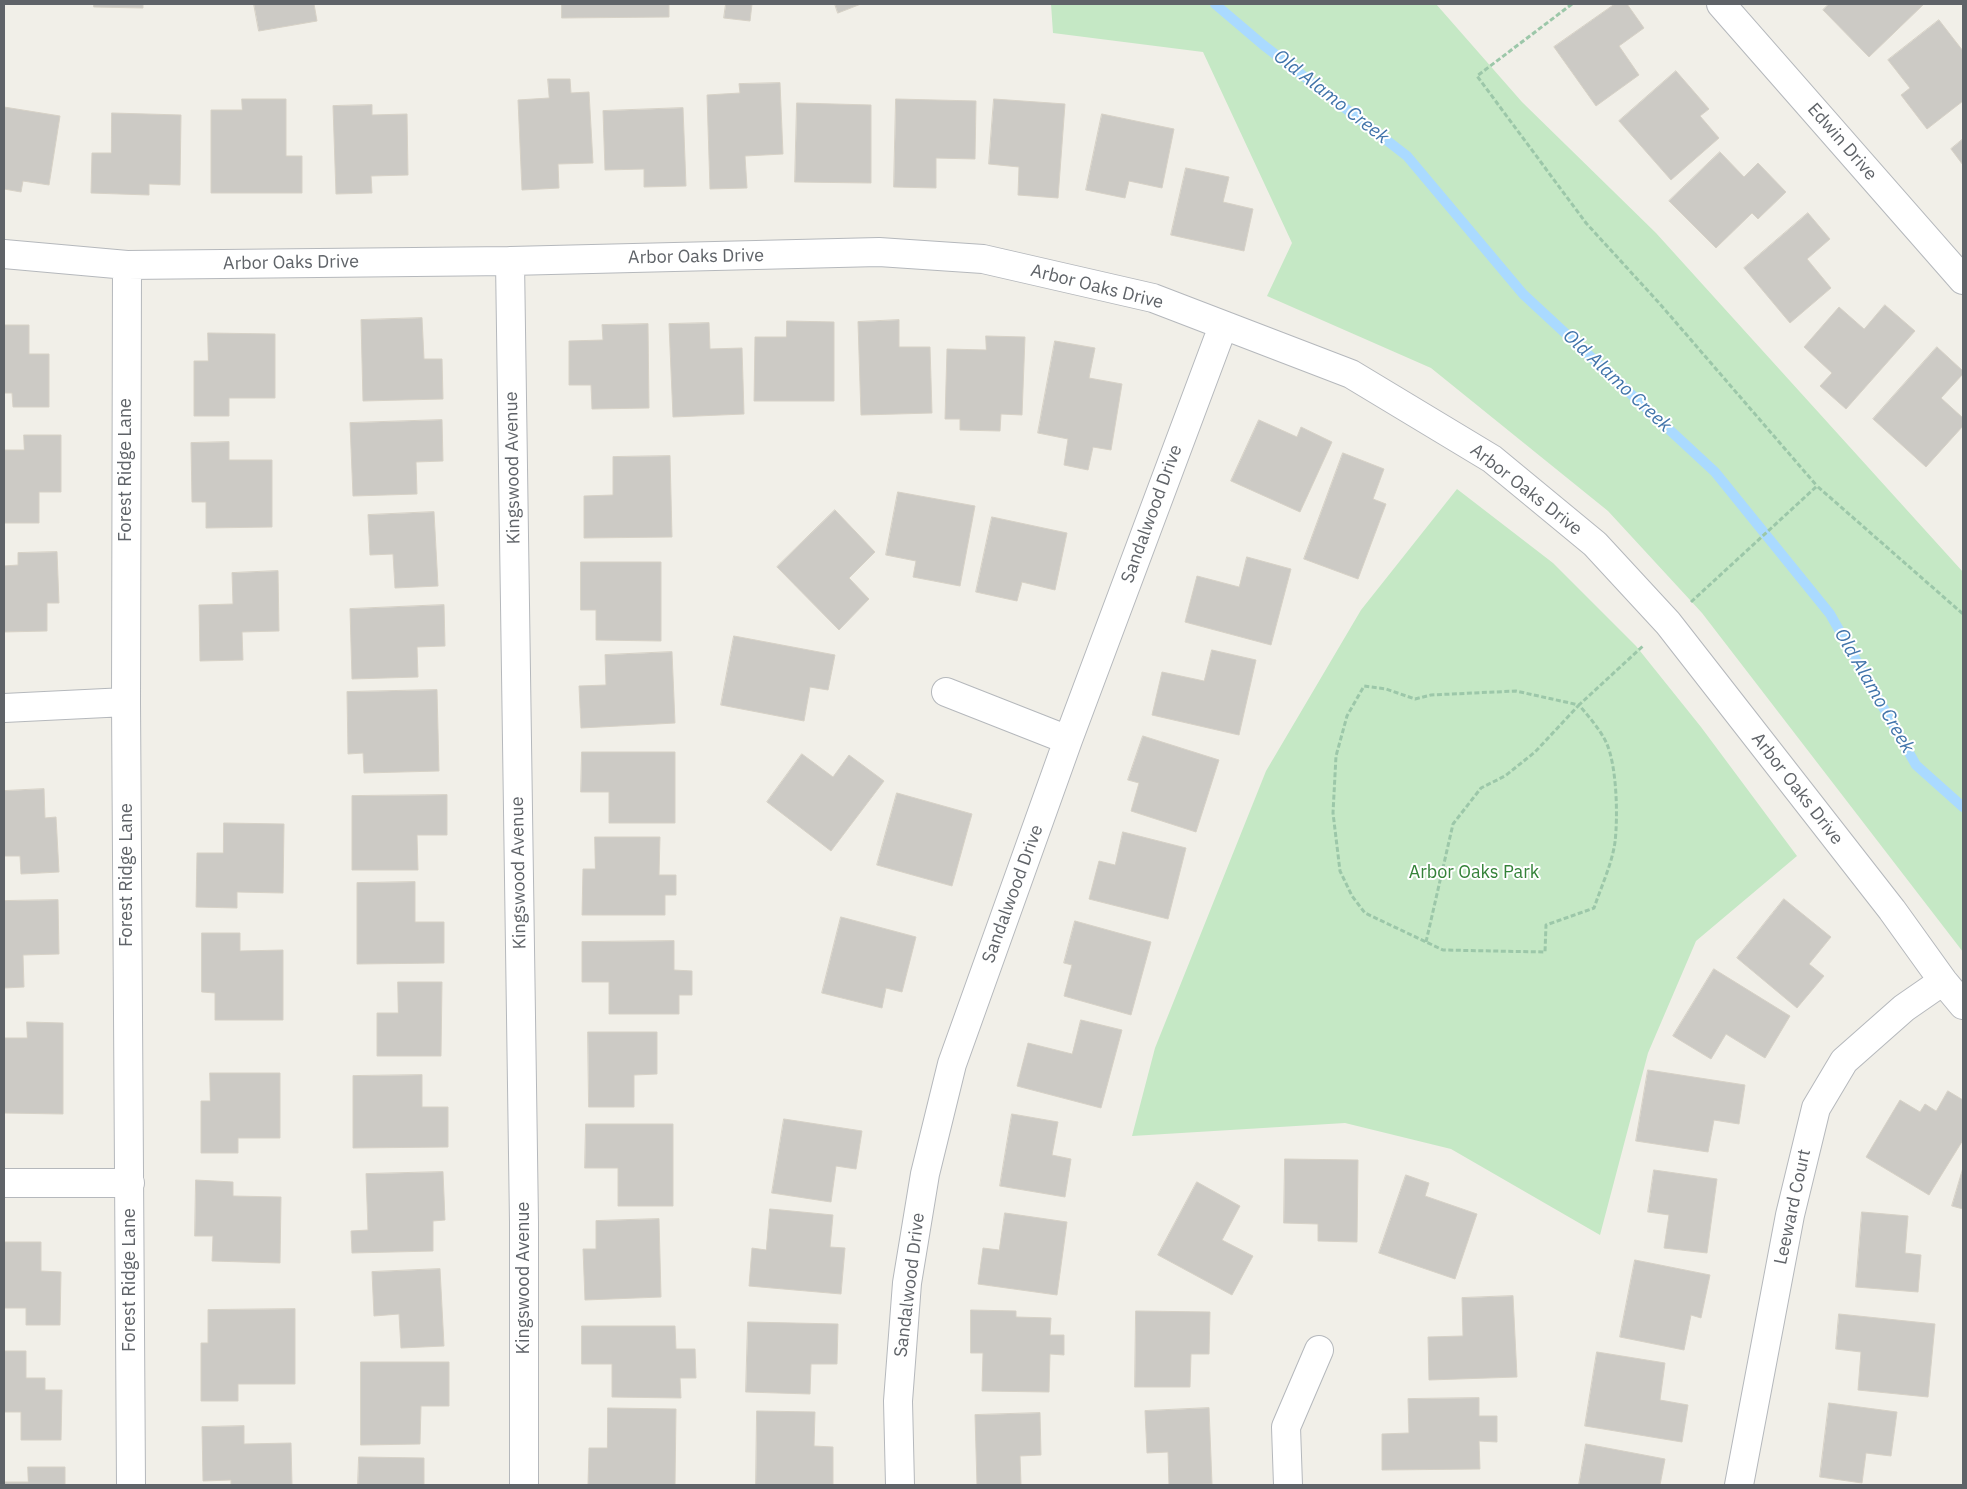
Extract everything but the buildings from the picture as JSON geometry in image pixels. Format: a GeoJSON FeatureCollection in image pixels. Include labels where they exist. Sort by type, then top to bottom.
{"type":"FeatureCollection","features":[{"type":"Feature","properties":{"kind":"street","name":"Edwin Drive"},"geometry":{"type":"LineString","coordinates":[[1721,4],[1963,280]]}},
{"type":"Feature","properties":{"kind":"street","name":"Arbor Oaks Drive"},"geometry":{"type":"LineString","coordinates":[[4,254],[127,265],[510,261],[878,252],[983,259],[1153,298],[1351,374],[1492,459],[1595,544],[1668,623],[1892,910],[1943,981],[1963,1005]]}},
{"type":"Feature","properties":{"kind":"street","name":"Kingswood Avenue"},"geometry":{"type":"LineString","coordinates":[[510,261],[524,1222],[524,1485]]}},
{"type":"Feature","properties":{"kind":"street","name":"Forest Ridge Lane"},"geometry":{"type":"LineString","coordinates":[[127,265],[126,702],[131,1485]]}},
{"type":"Feature","properties":{"kind":"street","name":"Sandalwood Drive"},"geometry":{"type":"LineString","coordinates":[[900,1485],[898,1401],[907,1283],[925,1174],[952,1064],[1068,740],[1223,326]]}},
{"type":"Feature","properties":{"kind":"street"},"geometry":{"type":"LineString","coordinates":[[946,692],[1068,740]]}},
{"type":"Feature","properties":{"kind":"street"},"geometry":{"type":"LineString","coordinates":[[4,708],[126,702]]}},
{"type":"Feature","properties":{"kind":"street","name":"Leeward Court"},"geometry":{"type":"LineString","coordinates":[[1739,1485],[1790,1215],[1816,1108],[1844,1061],[1904,1008],[1943,981]]}},
{"type":"Feature","properties":{"kind":"street"},"geometry":{"type":"LineString","coordinates":[[4,1183],[130,1183]]}},
{"type":"Feature","properties":{"kind":"street"},"geometry":{"type":"LineString","coordinates":[[1288,1485],[1286,1427],[1318,1350]]}},
{"type":"Feature","properties":{"kind":"path"},"geometry":{"type":"LineString","coordinates":[[1572,4],[1477,76],[1586,223],[1660,304],[1817,486],[1963,614]]}},
{"type":"Feature","properties":{"kind":"path"},"geometry":{"type":"LineString","coordinates":[[1686,606],[1817,486]]}},
{"type":"Feature","properties":{"kind":"path"},"geometry":{"type":"LineString","coordinates":[[1426,942],[1453,824],[1481,788],[1505,776],[1535,752],[1578,705],[1642,646]]}},
{"type":"Feature","properties":{"kind":"path"},"geometry":{"type":"LineString","coordinates":[[1364,686],[1386,689],[1415,699],[1431,695],[1516,691],[1578,705],[1592,720],[1607,743],[1613,768],[1616,805],[1614,843],[1594,908],[1546,925],[1545,952],[1443,950],[1426,942],[1365,913],[1352,896],[1340,871],[1333,813],[1336,756],[1347,716],[1364,686]]}},
{"type":"Feature","properties":{"kind":"green space"},"geometry":{"type":"Polygon","coordinates":[[[1051,4],[1436,4],[1522,102],[1656,233],[1963,572],[1963,952],[1702,613],[1608,511],[1431,368],[1267,296],[1292,243],[1203,52],[1053,33],[1051,4]]]}},
{"type":"Feature","properties":{"kind":"green space","name":"Arbor Oaks Park"},"geometry":{"type":"Polygon","coordinates":[[[1457,489],[1553,563],[1636,646],[1701,727],[1797,856],[1696,941],[1648,1053],[1600,1235],[1451,1149],[1345,1123],[1132,1136],[1155,1048],[1266,771],[1361,610],[1457,489]]]}},
{"type":"Feature","properties":{"kind":"waterway","name":"Old Alamo Creek"},"geometry":{"type":"LineString","coordinates":[[1215,4],[1262,44],[1407,156],[1523,294],[1715,472],[1830,614],[1916,765],[1963,807]]}}]}
